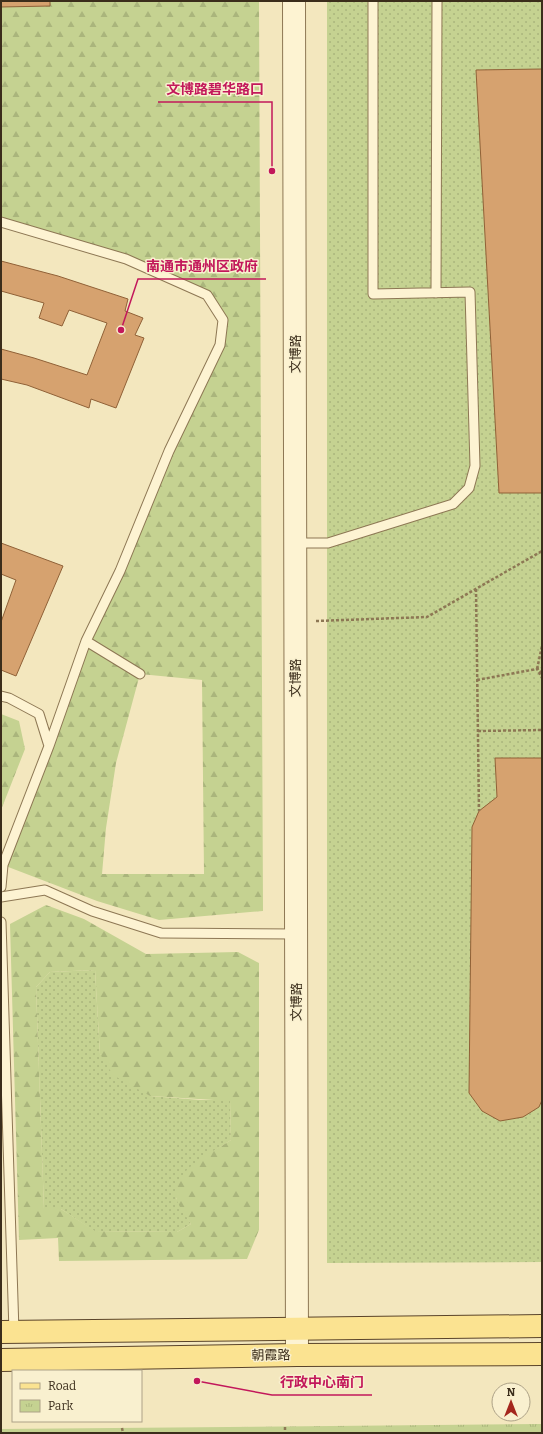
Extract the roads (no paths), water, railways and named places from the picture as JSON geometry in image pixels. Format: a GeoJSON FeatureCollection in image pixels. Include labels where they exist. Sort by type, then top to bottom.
{"type":"FeatureCollection","features":[{"type":"Feature","properties":{"kind":"main road","name":"朝霞路"},"geometry":{"type":"LineString","coordinates":[[7,1332],[542,1326]]}},
{"type":"Feature","properties":{"kind":"main road","name":"朝霞路"},"geometry":{"type":"LineString","coordinates":[[1,1360],[297,1354],[542,1354]]}},
{"type":"Feature","properties":{"kind":"street","name":"文博路"},"geometry":{"type":"LineString","coordinates":[[294,1],[297,1354]]}},
{"type":"Feature","properties":{"kind":"lane"},"geometry":{"type":"LineString","coordinates":[[295,543],[328,543],[454,504],[469,488],[475,466],[470,292],[372,294],[372,1]]}},
{"type":"Feature","properties":{"kind":"lane"},"geometry":{"type":"LineString","coordinates":[[436,293],[437,1]]}},
{"type":"Feature","properties":{"kind":"lane"},"geometry":{"type":"LineString","coordinates":[[1,222],[126,259],[207,295],[223,320],[220,345],[169,451],[120,571],[86,641],[49,746],[2,864],[1,887]]}},
{"type":"Feature","properties":{"kind":"lane"},"geometry":{"type":"LineString","coordinates":[[86,641],[140,674]]}},
{"type":"Feature","properties":{"kind":"lane"},"geometry":{"type":"LineString","coordinates":[[1,696],[9,698],[39,714],[49,746]]}},
{"type":"Feature","properties":{"kind":"lane"},"geometry":{"type":"LineString","coordinates":[[1,897],[45,890],[92,911],[161,933],[296,934]]}},
{"type":"Feature","properties":{"kind":"lane"},"geometry":{"type":"LineString","coordinates":[[1,922],[7,1332]]}},
{"type":"Feature","properties":{"kind":"place","name":"文博路碧华路口"},"geometry":{"type":"Point","coordinates":[272,171]}},
{"type":"Feature","properties":{"kind":"place","name":"南通市通州区政府"},"geometry":{"type":"Point","coordinates":[121,330]}},
{"type":"Feature","properties":{"kind":"place","name":"行政中心南门"},"geometry":{"type":"Point","coordinates":[197,1381]}}]}
